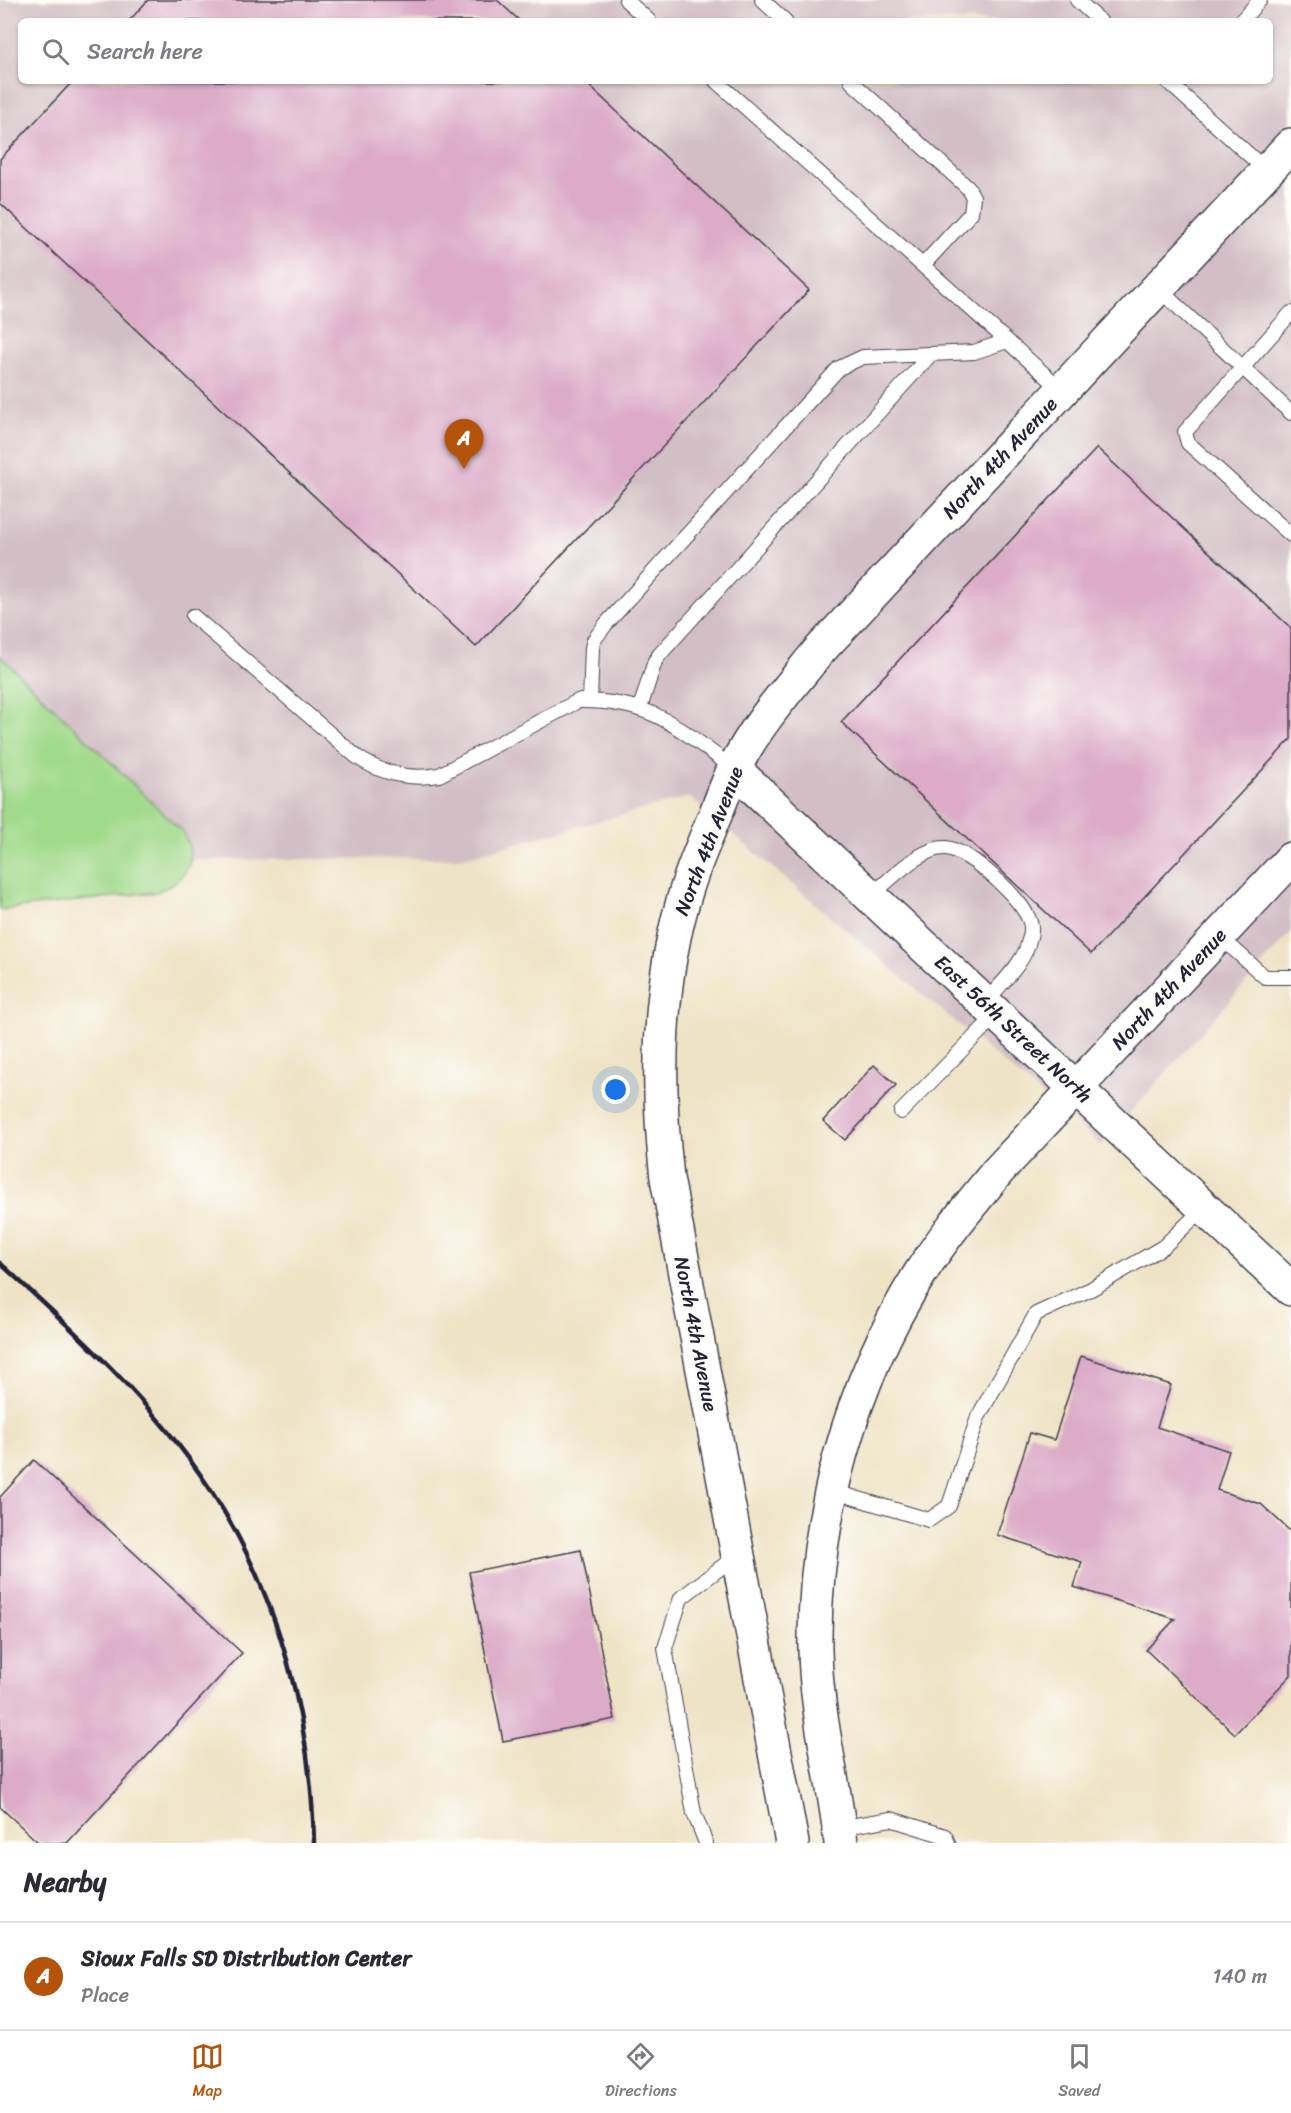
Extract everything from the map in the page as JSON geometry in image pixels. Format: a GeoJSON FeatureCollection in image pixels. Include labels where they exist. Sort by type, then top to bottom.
{"type":"FeatureCollection","features":[{"type":"Feature","properties":{"kind":"street","name":"North 4th Avenue"},"geometry":{"type":"LineString","coordinates":[[792,1843],[667,1178],[660,1116],[659,1071],[665,1001],[674,939],[687,888],[734,769],[784,694],[819,651],[1291,145]]}},
{"type":"Feature","properties":{"kind":"street","name":"East 56th Street North"},"geometry":{"type":"LineString","coordinates":[[734,769],[1291,1289]]}},
{"type":"Feature","properties":{"kind":"street","name":"North 4th Avenue"},"geometry":{"type":"LineString","coordinates":[[840,1835],[820,1708],[815,1649],[819,1577],[832,1491],[845,1440],[866,1381],[889,1328],[921,1273],[958,1220],[998,1171],[1291,859]]}},
{"type":"Feature","properties":{"kind":"lane"},"geometry":{"type":"LineString","coordinates":[[626,0],[646,18]]}},
{"type":"Feature","properties":{"kind":"lane"},"geometry":{"type":"LineString","coordinates":[[762,0],[782,18]]}},
{"type":"Feature","properties":{"kind":"lane"},"geometry":{"type":"LineString","coordinates":[[1077,0],[1097,18]]}},
{"type":"Feature","properties":{"kind":"lane"},"geometry":{"type":"LineString","coordinates":[[1244,18],[1260,0]]}},
{"type":"Feature","properties":{"kind":"lane"},"geometry":{"type":"LineString","coordinates":[[719,84],[1062,390]]}},
{"type":"Feature","properties":{"kind":"lane"},"geometry":{"type":"LineString","coordinates":[[854,84],[968,188],[973,197],[971,213],[923,266]]}},
{"type":"Feature","properties":{"kind":"lane"},"geometry":{"type":"LineString","coordinates":[[1176,84],[1267,171]]}},
{"type":"Feature","properties":{"kind":"lane"},"geometry":{"type":"LineString","coordinates":[[1158,288],[1291,413]]}},
{"type":"Feature","properties":{"kind":"lane"},"geometry":{"type":"LineString","coordinates":[[1291,313],[1185,432],[1188,442],[1291,535]]}},
{"type":"Feature","properties":{"kind":"lane"},"geometry":{"type":"LineString","coordinates":[[590,701],[592,648],[602,629],[834,372],[862,357],[974,352],[1007,341]]}},
{"type":"Feature","properties":{"kind":"lane"},"geometry":{"type":"LineString","coordinates":[[640,708],[655,661],[660,654],[931,354]]}},
{"type":"Feature","properties":{"kind":"lane"},"geometry":{"type":"LineString","coordinates":[[193,616],[357,757],[374,769],[420,778],[439,775],[578,701],[606,701],[640,708],[664,718],[734,769]]}},
{"type":"Feature","properties":{"kind":"lane"},"geometry":{"type":"LineString","coordinates":[[871,897],[910,863],[927,853],[945,848],[964,854],[1007,889],[1025,910],[1031,924],[1025,953],[991,1008],[900,1112]]}},
{"type":"Feature","properties":{"kind":"lane"},"geometry":{"type":"LineString","coordinates":[[1219,936],[1265,977],[1291,977]]}},
{"type":"Feature","properties":{"kind":"lane"},"geometry":{"type":"LineString","coordinates":[[832,1491],[929,1521],[949,1506],[978,1417],[1036,1314],[1091,1289],[1164,1247],[1204,1208]]}},
{"type":"Feature","properties":{"kind":"lane"},"geometry":{"type":"LineString","coordinates":[[706,1843],[694,1814],[666,1648],[681,1598],[738,1555]]}},
{"type":"Feature","properties":{"kind":"lane"},"geometry":{"type":"LineString","coordinates":[[840,1835],[891,1819],[945,1836],[948,1843]]}},
{"type":"Feature","properties":{"kind":"shaded area"},"geometry":{"type":"Polygon","coordinates":[[[0,0],[1291,0],[1291,932],[1101,1145],[689,797],[461,858],[191,860],[183,832],[0,656],[0,0]]]}},
{"type":"Feature","properties":{"kind":"green space"},"geometry":{"type":"Polygon","coordinates":[[[0,656],[183,832],[188,843],[190,861],[182,876],[175,882],[156,892],[0,910],[0,656]]]}},
{"type":"Feature","properties":{"kind":"building"},"geometry":{"type":"Polygon","coordinates":[[[148,0],[497,0],[517,18],[132,18],[148,0]]]}},
{"type":"Feature","properties":{"kind":"building"},"geometry":{"type":"Polygon","coordinates":[[[70,84],[587,84],[809,290],[476,647],[0,203],[0,159],[70,84]]]}},
{"type":"Feature","properties":{"kind":"building"},"geometry":{"type":"Polygon","coordinates":[[[1097,448],[1291,628],[1291,739],[1091,954],[841,722],[1097,448]]]}},
{"type":"Feature","properties":{"kind":"building"},"geometry":{"type":"Polygon","coordinates":[[[874,1065],[896,1085],[845,1140],[823,1121],[874,1065]]]}},
{"type":"Feature","properties":{"kind":"building"},"geometry":{"type":"Polygon","coordinates":[[[1081,1356],[1171,1385],[1157,1427],[1229,1451],[1217,1490],[1261,1504],[1291,1532],[1291,1675],[1235,1734],[1146,1650],[1175,1619],[1074,1587],[1082,1562],[997,1535],[1030,1433],[1054,1440],[1081,1356]]]}},
{"type":"Feature","properties":{"kind":"building"},"geometry":{"type":"Polygon","coordinates":[[[34,1460],[242,1653],[67,1843],[39,1843],[0,1807],[0,1497],[34,1460]]]}},
{"type":"Feature","properties":{"kind":"building"},"geometry":{"type":"Polygon","coordinates":[[[581,1550],[615,1719],[503,1741],[469,1572],[581,1550]]]}},
{"type":"Feature","properties":{"kind":"railway"},"geometry":{"type":"LineString","coordinates":[[0,1263],[85,1342],[139,1398],[188,1457],[234,1529],[255,1571],[287,1659],[306,1750],[312,1796],[314,1843]]}},
{"type":"Feature","properties":{"kind":"place","name":"Sioux Falls SD Distribution Center"},"geometry":{"type":"Point","coordinates":[464,469]}}]}
